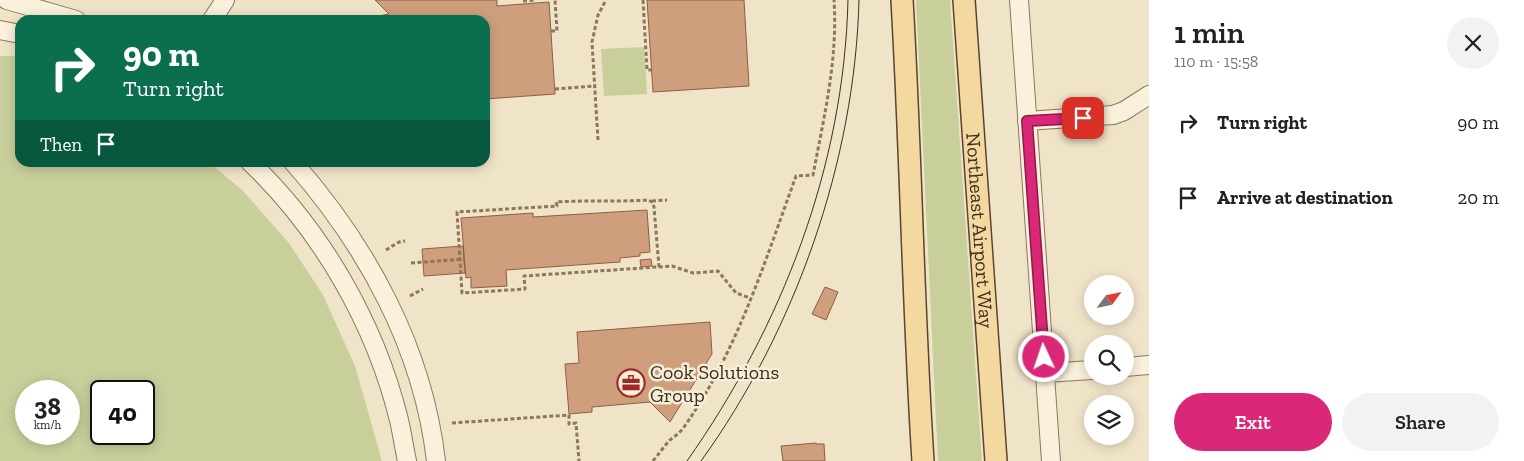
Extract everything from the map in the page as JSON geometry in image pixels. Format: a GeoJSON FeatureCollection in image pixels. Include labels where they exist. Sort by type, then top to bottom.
{"type":"FeatureCollection","features":[{"type":"Feature","properties":{"kind":"main road"},"geometry":{"type":"LineString","coordinates":[[902,0],[923,461]]}},
{"type":"Feature","properties":{"kind":"main road","name":"Northeast Airport Way"},"geometry":{"type":"LineString","coordinates":[[964,0],[996,461]]}},
{"type":"Feature","properties":{"kind":"street"},"geometry":{"type":"LineString","coordinates":[[7,0],[59,15]]}},
{"type":"Feature","properties":{"kind":"street"},"geometry":{"type":"LineString","coordinates":[[215,15],[224,0]]}},
{"type":"Feature","properties":{"kind":"street"},"geometry":{"type":"LineString","coordinates":[[1019,0],[1051,461]]}},
{"type":"Feature","properties":{"kind":"street"},"geometry":{"type":"LineString","coordinates":[[0,30],[15,33]]}},
{"type":"Feature","properties":{"kind":"street"},"geometry":{"type":"LineString","coordinates":[[1027,121],[1113,114],[1124,111],[1149,95]]}},
{"type":"Feature","properties":{"kind":"street"},"geometry":{"type":"LineString","coordinates":[[255,167],[274,185],[298,214],[328,256],[351,295],[370,334],[384,372],[399,420],[407,461]]}},
{"type":"Feature","properties":{"kind":"street"},"geometry":{"type":"LineString","coordinates":[[297,167],[342,222],[366,259],[393,310],[415,366],[430,426],[436,461]]}},
{"type":"Feature","properties":{"kind":"street"},"geometry":{"type":"LineString","coordinates":[[1134,367],[1149,366]]}},
{"type":"Feature","properties":{"kind":"street"},"geometry":{"type":"LineString","coordinates":[[1045,373],[1084,371]]}},
{"type":"Feature","properties":{"kind":"path"},"geometry":{"type":"LineString","coordinates":[[523,1],[536,0]]}},
{"type":"Feature","properties":{"kind":"path"},"geometry":{"type":"LineString","coordinates":[[551,31],[557,31],[555,0]]}},
{"type":"Feature","properties":{"kind":"path"},"geometry":{"type":"LineString","coordinates":[[598,140],[592,42],[598,15],[606,0]]}},
{"type":"Feature","properties":{"kind":"path"},"geometry":{"type":"LineString","coordinates":[[642,0],[647,70],[651,70]]}},
{"type":"Feature","properties":{"kind":"path"},"geometry":{"type":"LineString","coordinates":[[653,461],[668,442],[683,430],[733,343],[796,176],[813,175],[831,77],[836,21],[834,0]]}},
{"type":"Feature","properties":{"kind":"path"},"geometry":{"type":"LineString","coordinates":[[555,89],[594,86]]}},
{"type":"Feature","properties":{"kind":"path"},"geometry":{"type":"LineString","coordinates":[[651,200],[654,207],[659,267]]}},
{"type":"Feature","properties":{"kind":"path"},"geometry":{"type":"LineString","coordinates":[[667,200],[556,202],[557,206],[458,212],[462,260],[462,293],[524,289],[522,274],[672,266],[693,273],[718,271],[736,293],[750,298]]}},
{"type":"Feature","properties":{"kind":"path"},"geometry":{"type":"LineString","coordinates":[[386,250],[399,242],[405,241]]}},
{"type":"Feature","properties":{"kind":"path"},"geometry":{"type":"LineString","coordinates":[[411,263],[462,260]]}},
{"type":"Feature","properties":{"kind":"path"},"geometry":{"type":"LineString","coordinates":[[410,296],[423,289]]}},
{"type":"Feature","properties":{"kind":"path"},"geometry":{"type":"LineString","coordinates":[[452,423],[569,416],[569,424],[576,423],[579,461]]}},
{"type":"Feature","properties":{"kind":"green space"},"geometry":{"type":"Polygon","coordinates":[[[916,0],[950,0],[982,461],[938,461],[916,0]]]}},
{"type":"Feature","properties":{"kind":"green space"},"geometry":{"type":"Polygon","coordinates":[[[644,47],[647,94],[604,96],[601,49],[644,47]]]}},
{"type":"Feature","properties":{"kind":"green space"},"geometry":{"type":"Polygon","coordinates":[[[0,56],[15,57],[15,167],[215,167],[242,190],[289,243],[323,295],[355,366],[382,461],[0,461],[0,56]]]}},
{"type":"Feature","properties":{"kind":"building"},"geometry":{"type":"Polygon","coordinates":[[[375,0],[497,0],[497,6],[549,2],[555,94],[490,99],[490,15],[384,15],[389,14],[375,0]]]}},
{"type":"Feature","properties":{"kind":"building"},"geometry":{"type":"Polygon","coordinates":[[[647,0],[744,0],[749,86],[653,92],[647,0]]]}},
{"type":"Feature","properties":{"kind":"building"},"geometry":{"type":"Polygon","coordinates":[[[647,210],[650,252],[640,253],[640,256],[620,258],[620,262],[506,270],[507,286],[471,288],[471,277],[466,278],[461,218],[533,213],[533,217],[647,210]]]}},
{"type":"Feature","properties":{"kind":"building"},"geometry":{"type":"Polygon","coordinates":[[[463,246],[465,273],[424,276],[422,249],[463,246]]]}},
{"type":"Feature","properties":{"kind":"building"},"geometry":{"type":"Polygon","coordinates":[[[651,259],[652,266],[641,267],[640,260],[651,259]]]}},
{"type":"Feature","properties":{"kind":"building"},"geometry":{"type":"Polygon","coordinates":[[[825,287],[838,292],[826,320],[812,314],[825,287]]]}},
{"type":"Feature","properties":{"kind":"building","name":"Cook Solutions Group"},"geometry":{"type":"Polygon","coordinates":[[[710,322],[712,354],[670,422],[650,402],[592,407],[592,412],[569,414],[565,364],[579,363],[577,332],[710,322]]]}},
{"type":"Feature","properties":{"kind":"building"},"geometry":{"type":"Polygon","coordinates":[[[824,444],[825,461],[783,461],[781,446],[824,444]]]}},
{"type":"Feature","properties":{"kind":"tram line"},"geometry":{"type":"LineString","coordinates":[[687,461],[721,409],[752,355],[779,300],[802,242],[820,183],[835,123],[844,62],[848,0]]}},
{"type":"Feature","properties":{"kind":"tram line"},"geometry":{"type":"LineString","coordinates":[[701,461],[735,410],[765,357],[791,300],[814,242],[832,182],[846,122],[855,61],[859,0]]}},
{"type":"Feature","properties":{"kind":"place","name":"Cook Solutions Group"},"geometry":{"type":"Point","coordinates":[631,383]}},
{"type":"Feature","properties":{"kind":"route"},"geometry":{"type":"LineString","coordinates":[[1044,357],[1027,121],[1083,118]]}}]}
